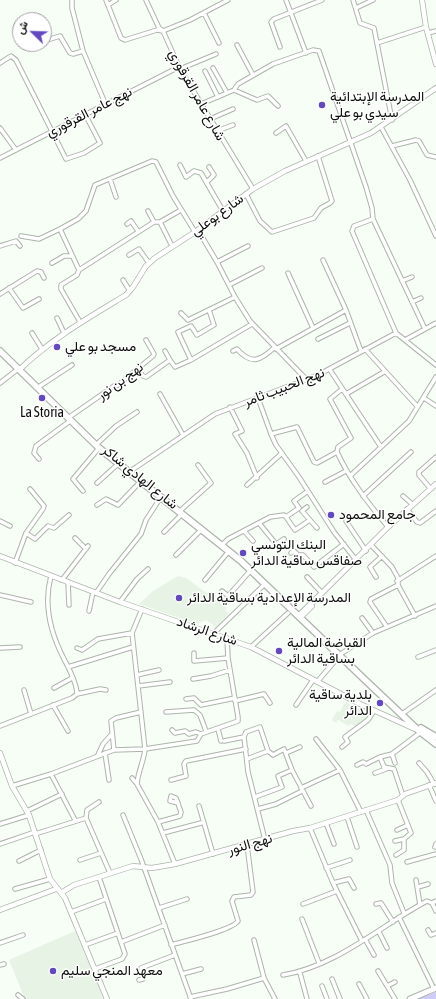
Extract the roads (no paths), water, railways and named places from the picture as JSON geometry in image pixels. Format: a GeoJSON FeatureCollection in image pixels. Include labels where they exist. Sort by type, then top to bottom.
{"type":"FeatureCollection","features":[{"type":"Feature","properties":{"kind":"main road"},"geometry":{"type":"LineString","coordinates":[[0,347],[20,369]]}},
{"type":"Feature","properties":{"kind":"main road"},"geometry":{"type":"LineString","coordinates":[[0,351],[20,369]]}},
{"type":"Feature","properties":{"kind":"main road","name":"شارع الهادي شاكر"},"geometry":{"type":"LineString","coordinates":[[20,369],[40,386],[69,419]]}},
{"type":"Feature","properties":{"kind":"main road","name":"شارع الهادي شاكر"},"geometry":{"type":"LineString","coordinates":[[20,369],[69,419],[130,471],[208,532],[260,576],[264,582]]}},
{"type":"Feature","properties":{"kind":"main road","name":"شارع الهادي شاكر"},"geometry":{"type":"LineString","coordinates":[[100,446],[118,464],[130,471],[161,497],[182,512]]}},
{"type":"Feature","properties":{"kind":"main road","name":"شارع الهادي شاكر"},"geometry":{"type":"LineString","coordinates":[[192,520],[202,530],[208,532]]}},
{"type":"Feature","properties":{"kind":"main road","name":"شارع الهادي شاكر"},"geometry":{"type":"LineString","coordinates":[[222,544],[264,582],[402,714],[407,723],[418,728]]}},
{"type":"Feature","properties":{"kind":"main road"},"geometry":{"type":"LineString","coordinates":[[418,728],[436,738]]}},
{"type":"Feature","properties":{"kind":"main road"},"geometry":{"type":"LineString","coordinates":[[418,728],[436,744]]}},
{"type":"Feature","properties":{"kind":"main road"},"geometry":{"type":"LineString","coordinates":[[410,999],[435,989]]}},
{"type":"Feature","properties":{"kind":"street"},"geometry":{"type":"LineString","coordinates":[[72,0],[72,8],[83,51],[105,103]]}},
{"type":"Feature","properties":{"kind":"street"},"geometry":{"type":"LineString","coordinates":[[106,0],[122,38],[125,40],[157,30],[163,31],[229,0]]}},
{"type":"Feature","properties":{"kind":"street"},"geometry":{"type":"LineString","coordinates":[[108,5],[116,0]]}},
{"type":"Feature","properties":{"kind":"street","name":"شارع عامر القرقوري"},"geometry":{"type":"LineString","coordinates":[[146,0],[159,28],[163,31],[179,68],[253,189]]}},
{"type":"Feature","properties":{"kind":"street"},"geometry":{"type":"LineString","coordinates":[[286,0],[306,53]]}},
{"type":"Feature","properties":{"kind":"street"},"geometry":{"type":"LineString","coordinates":[[280,47],[271,22],[274,19],[322,0]]}},
{"type":"Feature","properties":{"kind":"street"},"geometry":{"type":"LineString","coordinates":[[353,0],[360,23],[374,28],[392,120]]}},
{"type":"Feature","properties":{"kind":"street"},"geometry":{"type":"LineString","coordinates":[[356,8],[374,0]]}},
{"type":"Feature","properties":{"kind":"street"},"geometry":{"type":"LineString","coordinates":[[422,0],[426,27],[436,64]]}},
{"type":"Feature","properties":{"kind":"street"},"geometry":{"type":"LineString","coordinates":[[204,13],[218,43]]}},
{"type":"Feature","properties":{"kind":"street"},"geometry":{"type":"LineString","coordinates":[[377,43],[426,27]]}},
{"type":"Feature","properties":{"kind":"street"},"geometry":{"type":"LineString","coordinates":[[428,33],[436,31]]}},
{"type":"Feature","properties":{"kind":"street"},"geometry":{"type":"LineString","coordinates":[[52,38],[60,36],[70,53],[73,54],[83,51]]}},
{"type":"Feature","properties":{"kind":"street"},"geometry":{"type":"LineString","coordinates":[[237,45],[253,75]]}},
{"type":"Feature","properties":{"kind":"street"},"geometry":{"type":"LineString","coordinates":[[201,104],[234,90],[238,84],[273,64],[317,50],[321,53],[372,208],[373,219],[425,329]]}},
{"type":"Feature","properties":{"kind":"street","name":"نهج عامر القرقوري"},"geometry":{"type":"LineString","coordinates":[[0,158],[105,103],[179,68],[216,54]]}},
{"type":"Feature","properties":{"kind":"street"},"geometry":{"type":"LineString","coordinates":[[0,63],[11,56],[15,58],[64,157],[67,159],[99,145],[100,141],[85,114]]}},
{"type":"Feature","properties":{"kind":"street"},"geometry":{"type":"LineString","coordinates":[[213,68],[227,93]]}},
{"type":"Feature","properties":{"kind":"street"},"geometry":{"type":"LineString","coordinates":[[205,71],[218,97]]}},
{"type":"Feature","properties":{"kind":"street","name":"شارع بوعلي"},"geometry":{"type":"LineString","coordinates":[[20,369],[42,349],[64,333],[130,291],[149,263],[253,189],[273,177],[306,161],[351,143],[381,127],[436,88]]}},
{"type":"Feature","properties":{"kind":"street"},"geometry":{"type":"LineString","coordinates":[[234,90],[257,100],[268,96],[278,106]]}},
{"type":"Feature","properties":{"kind":"street"},"geometry":{"type":"LineString","coordinates":[[210,119],[233,109]]}},
{"type":"Feature","properties":{"kind":"street"},"geometry":{"type":"LineString","coordinates":[[217,131],[233,125]]}},
{"type":"Feature","properties":{"kind":"street"},"geometry":{"type":"LineString","coordinates":[[276,133],[286,126],[306,161]]}},
{"type":"Feature","properties":{"kind":"street"},"geometry":{"type":"LineString","coordinates":[[381,127],[413,186],[436,236]]}},
{"type":"Feature","properties":{"kind":"street"},"geometry":{"type":"LineString","coordinates":[[0,128],[16,150]]}},
{"type":"Feature","properties":{"kind":"street"},"geometry":{"type":"LineString","coordinates":[[392,146],[414,140],[419,141],[427,155],[436,157]]}},
{"type":"Feature","properties":{"kind":"street"},"geometry":{"type":"LineString","coordinates":[[246,194],[260,221],[272,232],[314,218],[321,208],[332,201],[318,156]]}},
{"type":"Feature","properties":{"kind":"street"},"geometry":{"type":"LineString","coordinates":[[21,236],[39,239],[60,229],[82,216],[89,205],[95,185],[152,161],[156,162],[181,210],[217,262],[235,298],[252,324],[306,380]]}},
{"type":"Feature","properties":{"kind":"street"},"geometry":{"type":"LineString","coordinates":[[180,166],[186,177],[194,171],[198,171],[207,182],[223,211]]}},
{"type":"Feature","properties":{"kind":"street"},"geometry":{"type":"LineString","coordinates":[[207,182],[214,175],[210,167]]}},
{"type":"Feature","properties":{"kind":"street"},"geometry":{"type":"LineString","coordinates":[[110,179],[116,197]]}},
{"type":"Feature","properties":{"kind":"street"},"geometry":{"type":"LineString","coordinates":[[80,322],[66,299],[61,285],[77,275],[79,270],[154,222],[160,222],[181,210]]}},
{"type":"Feature","properties":{"kind":"street"},"geometry":{"type":"LineString","coordinates":[[148,211],[154,222]]}},
{"type":"Feature","properties":{"kind":"street"},"geometry":{"type":"LineString","coordinates":[[373,219],[354,226],[352,231],[396,333],[436,365]]}},
{"type":"Feature","properties":{"kind":"street"},"geometry":{"type":"LineString","coordinates":[[127,224],[131,221],[138,232]]}},
{"type":"Feature","properties":{"kind":"street"},"geometry":{"type":"LineString","coordinates":[[160,222],[172,246]]}},
{"type":"Feature","properties":{"kind":"street"},"geometry":{"type":"LineString","coordinates":[[60,229],[71,256],[79,270]]}},
{"type":"Feature","properties":{"kind":"street"},"geometry":{"type":"LineString","coordinates":[[0,246],[16,241],[20,246]]}},
{"type":"Feature","properties":{"kind":"street"},"geometry":{"type":"LineString","coordinates":[[217,262],[248,246]]}},
{"type":"Feature","properties":{"kind":"street"},"geometry":{"type":"LineString","coordinates":[[129,255],[139,249],[149,263]]}},
{"type":"Feature","properties":{"kind":"street"},"geometry":{"type":"LineString","coordinates":[[52,263],[64,256],[71,256]]}},
{"type":"Feature","properties":{"kind":"street"},"geometry":{"type":"LineString","coordinates":[[323,260],[363,350],[417,406]]}},
{"type":"Feature","properties":{"kind":"street"},"geometry":{"type":"LineString","coordinates":[[229,285],[262,268]]}},
{"type":"Feature","properties":{"kind":"street"},"geometry":{"type":"LineString","coordinates":[[0,294],[37,271],[40,272],[44,278]]}},
{"type":"Feature","properties":{"kind":"street"},"geometry":{"type":"LineString","coordinates":[[288,273],[313,328]]}},
{"type":"Feature","properties":{"kind":"street"},"geometry":{"type":"LineString","coordinates":[[402,281],[412,277]]}},
{"type":"Feature","properties":{"kind":"street"},"geometry":{"type":"LineString","coordinates":[[124,280],[130,291]]}},
{"type":"Feature","properties":{"kind":"street"},"geometry":{"type":"LineString","coordinates":[[9,288],[23,308],[39,299]]}},
{"type":"Feature","properties":{"kind":"street"},"geometry":{"type":"LineString","coordinates":[[181,313],[188,320],[235,298]]}},
{"type":"Feature","properties":{"kind":"street"},"geometry":{"type":"LineString","coordinates":[[412,302],[421,298]]}},
{"type":"Feature","properties":{"kind":"street"},"geometry":{"type":"LineString","coordinates":[[192,360],[178,332],[191,326],[197,335],[214,325],[209,310]]}},
{"type":"Feature","properties":{"kind":"street"},"geometry":{"type":"LineString","coordinates":[[233,351],[237,349],[246,357],[257,360],[346,310]]}},
{"type":"Feature","properties":{"kind":"street"},"geometry":{"type":"LineString","coordinates":[[57,318],[64,333]]}},
{"type":"Feature","properties":{"kind":"street"},"geometry":{"type":"LineString","coordinates":[[318,339],[350,323]]}},
{"type":"Feature","properties":{"kind":"street"},"geometry":{"type":"LineString","coordinates":[[405,340],[436,323]]}},
{"type":"Feature","properties":{"kind":"street"},"geometry":{"type":"LineString","coordinates":[[165,352],[175,368],[192,360],[252,324]]}},
{"type":"Feature","properties":{"kind":"street"},"geometry":{"type":"LineString","coordinates":[[32,333],[42,349]]}},
{"type":"Feature","properties":{"kind":"street","name":"نهج الحبيب ثامر"},"geometry":{"type":"LineString","coordinates":[[130,471],[215,414],[330,370],[363,350],[396,333]]}},
{"type":"Feature","properties":{"kind":"street","name":"نهج بن نور"},"geometry":{"type":"LineString","coordinates":[[39,460],[34,452],[35,448],[69,419],[114,386],[118,385],[154,354],[146,340]]}},
{"type":"Feature","properties":{"kind":"street"},"geometry":{"type":"LineString","coordinates":[[138,368],[143,376],[146,377],[170,360]]}},
{"type":"Feature","properties":{"kind":"street"},"geometry":{"type":"LineString","coordinates":[[40,386],[72,365]]}},
{"type":"Feature","properties":{"kind":"street"},"geometry":{"type":"LineString","coordinates":[[0,383],[20,369]]}},
{"type":"Feature","properties":{"kind":"street"},"geometry":{"type":"LineString","coordinates":[[330,370],[381,447]]}},
{"type":"Feature","properties":{"kind":"street"},"geometry":{"type":"LineString","coordinates":[[346,394],[384,372]]}},
{"type":"Feature","properties":{"kind":"street"},"geometry":{"type":"LineString","coordinates":[[350,476],[409,421],[436,377]]}},
{"type":"Feature","properties":{"kind":"street"},"geometry":{"type":"LineString","coordinates":[[342,389],[330,399],[351,438],[338,447],[337,452],[346,471],[363,496],[388,527]]}},
{"type":"Feature","properties":{"kind":"street"},"geometry":{"type":"LineString","coordinates":[[160,394],[183,435]]}},
{"type":"Feature","properties":{"kind":"street"},"geometry":{"type":"LineString","coordinates":[[258,398],[271,434],[282,453],[356,560]]}},
{"type":"Feature","properties":{"kind":"street"},"geometry":{"type":"LineString","coordinates":[[424,398],[436,406]]}},
{"type":"Feature","properties":{"kind":"street"},"geometry":{"type":"LineString","coordinates":[[230,407],[242,430],[235,434],[247,453],[257,478]]}},
{"type":"Feature","properties":{"kind":"street"},"geometry":{"type":"LineString","coordinates":[[83,491],[73,479],[116,426],[137,412]]}},
{"type":"Feature","properties":{"kind":"street"},"geometry":{"type":"LineString","coordinates":[[271,434],[297,427],[314,462],[317,463],[337,452]]}},
{"type":"Feature","properties":{"kind":"street"},"geometry":{"type":"LineString","coordinates":[[363,496],[411,452]]}},
{"type":"Feature","properties":{"kind":"street"},"geometry":{"type":"LineString","coordinates":[[248,485],[282,453]]}},
{"type":"Feature","properties":{"kind":"street"},"geometry":{"type":"LineString","coordinates":[[430,488],[419,476],[419,472],[436,457]]}},
{"type":"Feature","properties":{"kind":"street"},"geometry":{"type":"LineString","coordinates":[[97,483],[118,464]]}},
{"type":"Feature","properties":{"kind":"street"},"geometry":{"type":"LineString","coordinates":[[164,532],[211,483],[198,465]]}},
{"type":"Feature","properties":{"kind":"street"},"geometry":{"type":"LineString","coordinates":[[325,482],[346,471]]}},
{"type":"Feature","properties":{"kind":"street"},"geometry":{"type":"LineString","coordinates":[[97,505],[106,499],[118,505],[141,481]]}},
{"type":"Feature","properties":{"kind":"street"},"geometry":{"type":"LineString","coordinates":[[299,617],[366,551],[388,527],[436,484]]}},
{"type":"Feature","properties":{"kind":"street"},"geometry":{"type":"LineString","coordinates":[[15,562],[26,533],[44,506],[30,489]]}},
{"type":"Feature","properties":{"kind":"street"},"geometry":{"type":"LineString","coordinates":[[222,544],[270,517],[286,517],[299,508],[294,501],[308,492]]}},
{"type":"Feature","properties":{"kind":"street"},"geometry":{"type":"LineString","coordinates":[[403,496],[412,504]]}},
{"type":"Feature","properties":{"kind":"street"},"geometry":{"type":"LineString","coordinates":[[88,611],[94,592],[141,534],[146,520],[161,497]]}},
{"type":"Feature","properties":{"kind":"street"},"geometry":{"type":"LineString","coordinates":[[307,507],[302,511],[317,528]]}},
{"type":"Feature","properties":{"kind":"street"},"geometry":{"type":"LineString","coordinates":[[407,509],[417,522],[420,523],[436,511]]}},
{"type":"Feature","properties":{"kind":"street"},"geometry":{"type":"LineString","coordinates":[[26,533],[35,538],[45,528],[48,526],[54,528],[69,515]]}},
{"type":"Feature","properties":{"kind":"street"},"geometry":{"type":"LineString","coordinates":[[286,517],[295,530],[310,520]]}},
{"type":"Feature","properties":{"kind":"street"},"geometry":{"type":"LineString","coordinates":[[0,521],[10,526]]}},
{"type":"Feature","properties":{"kind":"street"},"geometry":{"type":"LineString","coordinates":[[346,521],[366,551]]}},
{"type":"Feature","properties":{"kind":"street"},"geometry":{"type":"LineString","coordinates":[[259,523],[276,544],[284,539]]}},
{"type":"Feature","properties":{"kind":"street"},"geometry":{"type":"LineString","coordinates":[[176,555],[202,530]]}},
{"type":"Feature","properties":{"kind":"street"},"geometry":{"type":"LineString","coordinates":[[245,532],[253,541]]}},
{"type":"Feature","properties":{"kind":"street"},"geometry":{"type":"LineString","coordinates":[[62,580],[87,547],[75,538]]}},
{"type":"Feature","properties":{"kind":"street"},"geometry":{"type":"LineString","coordinates":[[291,553],[294,551],[298,555],[303,555],[314,567],[344,544]]}},
{"type":"Feature","properties":{"kind":"street"},"geometry":{"type":"LineString","coordinates":[[371,545],[392,567],[398,583],[415,616]]}},
{"type":"Feature","properties":{"kind":"street"},"geometry":{"type":"LineString","coordinates":[[205,580],[229,551]]}},
{"type":"Feature","properties":{"kind":"street","name":"شارع الرشاد"},"geometry":{"type":"LineString","coordinates":[[0,556],[120,602],[214,633],[251,647],[374,711],[407,723]]}},
{"type":"Feature","properties":{"kind":"street"},"geometry":{"type":"LineString","coordinates":[[376,576],[370,567],[382,556]]}},
{"type":"Feature","properties":{"kind":"street"},"geometry":{"type":"LineString","coordinates":[[387,627],[370,602],[371,599],[398,583],[436,556]]}},
{"type":"Feature","properties":{"kind":"street"},"geometry":{"type":"LineString","coordinates":[[120,602],[137,579],[148,569]]}},
{"type":"Feature","properties":{"kind":"street"},"geometry":{"type":"LineString","coordinates":[[222,591],[229,595],[251,570]]}},
{"type":"Feature","properties":{"kind":"street"},"geometry":{"type":"LineString","coordinates":[[51,576],[48,590],[51,630],[68,667],[77,694]]}},
{"type":"Feature","properties":{"kind":"street"},"geometry":{"type":"LineString","coordinates":[[307,577],[321,594]]}},
{"type":"Feature","properties":{"kind":"street"},"geometry":{"type":"LineString","coordinates":[[68,582],[68,605]]}},
{"type":"Feature","properties":{"kind":"street"},"geometry":{"type":"LineString","coordinates":[[214,633],[264,582]]}},
{"type":"Feature","properties":{"kind":"street"},"geometry":{"type":"LineString","coordinates":[[0,595],[32,602]]}},
{"type":"Feature","properties":{"kind":"street"},"geometry":{"type":"LineString","coordinates":[[296,705],[315,681],[339,655],[373,633],[436,606]]}},
{"type":"Feature","properties":{"kind":"street"},"geometry":{"type":"LineString","coordinates":[[137,784],[145,759],[145,749],[132,633],[142,609]]}},
{"type":"Feature","properties":{"kind":"street"},"geometry":{"type":"LineString","coordinates":[[251,647],[288,613]]}},
{"type":"Feature","properties":{"kind":"street"},"geometry":{"type":"LineString","coordinates":[[362,618],[373,633]]}},
{"type":"Feature","properties":{"kind":"street"},"geometry":{"type":"LineString","coordinates":[[77,648],[82,650],[98,639],[132,633]]}},
{"type":"Feature","properties":{"kind":"street"},"geometry":{"type":"LineString","coordinates":[[12,786],[51,774],[114,750],[145,749],[197,741],[201,734],[206,731],[218,729],[238,721],[228,658],[227,638]]}},
{"type":"Feature","properties":{"kind":"street"},"geometry":{"type":"LineString","coordinates":[[0,648],[20,647]]}},
{"type":"Feature","properties":{"kind":"street"},"geometry":{"type":"LineString","coordinates":[[68,667],[133,647]]}},
{"type":"Feature","properties":{"kind":"street"},"geometry":{"type":"LineString","coordinates":[[418,657],[436,650]]}},
{"type":"Feature","properties":{"kind":"street"},"geometry":{"type":"LineString","coordinates":[[194,653],[194,660],[228,658]]}},
{"type":"Feature","properties":{"kind":"street"},"geometry":{"type":"LineString","coordinates":[[137,675],[159,670]]}},
{"type":"Feature","properties":{"kind":"street"},"geometry":{"type":"LineString","coordinates":[[193,678],[211,676],[230,670]]}},
{"type":"Feature","properties":{"kind":"street"},"geometry":{"type":"LineString","coordinates":[[54,688],[72,678]]}},
{"type":"Feature","properties":{"kind":"street"},"geometry":{"type":"LineString","coordinates":[[138,686],[170,682]]}},
{"type":"Feature","properties":{"kind":"street"},"geometry":{"type":"LineString","coordinates":[[0,726],[72,698],[77,694],[100,689],[106,690]]}},
{"type":"Feature","properties":{"kind":"street"},"geometry":{"type":"LineString","coordinates":[[24,690],[31,714]]}},
{"type":"Feature","properties":{"kind":"street"},"geometry":{"type":"LineString","coordinates":[[402,714],[436,690]]}},
{"type":"Feature","properties":{"kind":"street"},"geometry":{"type":"LineString","coordinates":[[186,700],[194,698],[201,705],[264,694],[270,703]]}},
{"type":"Feature","properties":{"kind":"street"},"geometry":{"type":"LineString","coordinates":[[53,705],[68,731]]}},
{"type":"Feature","properties":{"kind":"street"},"geometry":{"type":"LineString","coordinates":[[166,712],[194,710],[200,715],[206,731]]}},
{"type":"Feature","properties":{"kind":"street"},"geometry":{"type":"LineString","coordinates":[[342,747],[348,742],[345,737],[368,720],[374,711]]}},
{"type":"Feature","properties":{"kind":"street"},"geometry":{"type":"LineString","coordinates":[[114,750],[111,723],[114,719],[141,712]]}},
{"type":"Feature","properties":{"kind":"street"},"geometry":{"type":"LineString","coordinates":[[265,840],[254,797],[247,759],[244,737],[246,732],[260,727],[268,751],[273,754],[284,749],[301,789],[311,806]]}},
{"type":"Feature","properties":{"kind":"street"},"geometry":{"type":"LineString","coordinates":[[357,765],[363,762],[366,764],[380,757],[392,754],[418,728]]}},
{"type":"Feature","properties":{"kind":"street"},"geometry":{"type":"LineString","coordinates":[[218,729],[223,741],[244,737]]}},
{"type":"Feature","properties":{"kind":"street"},"geometry":{"type":"LineString","coordinates":[[172,730],[175,733],[185,731],[189,734],[196,732],[201,734]]}},
{"type":"Feature","properties":{"kind":"street"},"geometry":{"type":"LineString","coordinates":[[98,755],[103,744],[112,735]]}},
{"type":"Feature","properties":{"kind":"street"},"geometry":{"type":"LineString","coordinates":[[316,739],[340,770],[361,812]]}},
{"type":"Feature","properties":{"kind":"street"},"geometry":{"type":"LineString","coordinates":[[286,753],[300,746]]}},
{"type":"Feature","properties":{"kind":"street"},"geometry":{"type":"LineString","coordinates":[[171,780],[186,776],[184,764],[186,761],[246,749]]}},
{"type":"Feature","properties":{"kind":"street"},"geometry":{"type":"LineString","coordinates":[[247,759],[268,751]]}},
{"type":"Feature","properties":{"kind":"street"},"geometry":{"type":"LineString","coordinates":[[0,753],[2,765],[12,786],[28,813],[50,879],[56,889],[61,893],[71,912],[106,999]]}},
{"type":"Feature","properties":{"kind":"street"},"geometry":{"type":"LineString","coordinates":[[105,753],[109,780]]}},
{"type":"Feature","properties":{"kind":"street"},"geometry":{"type":"LineString","coordinates":[[392,754],[395,763]]}},
{"type":"Feature","properties":{"kind":"street"},"geometry":{"type":"LineString","coordinates":[[380,757],[386,769]]}},
{"type":"Feature","properties":{"kind":"street"},"geometry":{"type":"LineString","coordinates":[[418,763],[435,783]]}},
{"type":"Feature","properties":{"kind":"street"},"geometry":{"type":"LineString","coordinates":[[376,773],[386,769],[394,769],[403,796]]}},
{"type":"Feature","properties":{"kind":"street"},"geometry":{"type":"LineString","coordinates":[[278,776],[292,770]]}},
{"type":"Feature","properties":{"kind":"street"},"geometry":{"type":"LineString","coordinates":[[258,809],[276,804],[301,789],[340,770]]}},
{"type":"Feature","properties":{"kind":"street"},"geometry":{"type":"LineString","coordinates":[[254,797],[282,787],[276,771]]}},
{"type":"Feature","properties":{"kind":"street"},"geometry":{"type":"LineString","coordinates":[[51,774],[75,820]]}},
{"type":"Feature","properties":{"kind":"street"},"geometry":{"type":"LineString","coordinates":[[132,778],[137,784],[158,822],[175,864]]}},
{"type":"Feature","properties":{"kind":"street","name":"نهج النور"},"geometry":{"type":"LineString","coordinates":[[61,893],[70,887],[133,866],[152,868],[175,864],[293,831],[310,828],[398,800],[403,796],[435,783]]}},
{"type":"Feature","properties":{"kind":"street"},"geometry":{"type":"LineString","coordinates":[[429,785],[436,801]]}},
{"type":"Feature","properties":{"kind":"street"},"geometry":{"type":"LineString","coordinates":[[0,824],[28,813],[62,794]]}},
{"type":"Feature","properties":{"kind":"street"},"geometry":{"type":"LineString","coordinates":[[395,841],[404,839],[411,833],[398,800]]}},
{"type":"Feature","properties":{"kind":"street"},"geometry":{"type":"LineString","coordinates":[[99,802],[87,810],[86,818],[110,873]]}},
{"type":"Feature","properties":{"kind":"street"},"geometry":{"type":"LineString","coordinates":[[158,822],[180,816],[178,804]]}},
{"type":"Feature","properties":{"kind":"street"},"geometry":{"type":"LineString","coordinates":[[198,806],[213,854]]}},
{"type":"Feature","properties":{"kind":"street"},"geometry":{"type":"LineString","coordinates":[[366,810],[390,865],[392,883],[404,913]]}},
{"type":"Feature","properties":{"kind":"street"},"geometry":{"type":"LineString","coordinates":[[123,815],[144,867],[191,998],[264,978]]}},
{"type":"Feature","properties":{"kind":"street"},"geometry":{"type":"LineString","coordinates":[[347,817],[357,847]]}},
{"type":"Feature","properties":{"kind":"street"},"geometry":{"type":"LineString","coordinates":[[0,844],[75,820],[86,818]]}},
{"type":"Feature","properties":{"kind":"street"},"geometry":{"type":"LineString","coordinates":[[163,833],[201,823]]}},
{"type":"Feature","properties":{"kind":"street"},"geometry":{"type":"LineString","coordinates":[[326,823],[334,844]]}},
{"type":"Feature","properties":{"kind":"street"},"geometry":{"type":"LineString","coordinates":[[397,830],[408,825]]}},
{"type":"Feature","properties":{"kind":"street"},"geometry":{"type":"LineString","coordinates":[[310,828],[337,891],[363,940],[374,954]]}},
{"type":"Feature","properties":{"kind":"street"},"geometry":{"type":"LineString","coordinates":[[396,855],[404,850],[404,839]]}},
{"type":"Feature","properties":{"kind":"street"},"geometry":{"type":"LineString","coordinates":[[171,945],[226,929],[237,924],[238,921],[232,901],[234,897],[252,894],[253,892],[247,845]]}},
{"type":"Feature","properties":{"kind":"street"},"geometry":{"type":"LineString","coordinates":[[19,861],[41,850]]}},
{"type":"Feature","properties":{"kind":"street"},"geometry":{"type":"LineString","coordinates":[[80,860],[102,853]]}},
{"type":"Feature","properties":{"kind":"street"},"geometry":{"type":"LineString","coordinates":[[407,862],[436,854]]}},
{"type":"Feature","properties":{"kind":"street"},"geometry":{"type":"LineString","coordinates":[[326,868],[350,860]]}},
{"type":"Feature","properties":{"kind":"street"},"geometry":{"type":"LineString","coordinates":[[95,969],[122,959],[125,954],[99,877]]}},
{"type":"Feature","properties":{"kind":"street"},"geometry":{"type":"LineString","coordinates":[[15,889],[50,879]]}},
{"type":"Feature","properties":{"kind":"street"},"geometry":{"type":"LineString","coordinates":[[333,883],[349,879],[354,888]]}},
{"type":"Feature","properties":{"kind":"street"},"geometry":{"type":"LineString","coordinates":[[416,880],[420,905]]}},
{"type":"Feature","properties":{"kind":"street"},"geometry":{"type":"LineString","coordinates":[[418,887],[428,884]]}},
{"type":"Feature","properties":{"kind":"street"},"geometry":{"type":"LineString","coordinates":[[0,910],[56,889]]}},
{"type":"Feature","properties":{"kind":"street"},"geometry":{"type":"LineString","coordinates":[[303,904],[337,891]]}},
{"type":"Feature","properties":{"kind":"street"},"geometry":{"type":"LineString","coordinates":[[71,912],[106,898]]}},
{"type":"Feature","properties":{"kind":"street"},"geometry":{"type":"LineString","coordinates":[[159,908],[187,899]]}},
{"type":"Feature","properties":{"kind":"street"},"geometry":{"type":"LineString","coordinates":[[283,975],[300,973],[318,964],[379,932],[404,913],[427,901],[434,902],[436,911]]}},
{"type":"Feature","properties":{"kind":"street"},"geometry":{"type":"LineString","coordinates":[[376,904],[381,903],[393,922]]}},
{"type":"Feature","properties":{"kind":"street"},"geometry":{"type":"LineString","coordinates":[[399,917],[435,989]]}},
{"type":"Feature","properties":{"kind":"street"},"geometry":{"type":"LineString","coordinates":[[302,919],[318,964]]}},
{"type":"Feature","properties":{"kind":"street"},"geometry":{"type":"LineString","coordinates":[[121,942],[164,925]]}},
{"type":"Feature","properties":{"kind":"street"},"geometry":{"type":"LineString","coordinates":[[428,930],[431,935],[436,933]]}},
{"type":"Feature","properties":{"kind":"street"},"geometry":{"type":"LineString","coordinates":[[379,932],[387,948]]}},
{"type":"Feature","properties":{"kind":"street"},"geometry":{"type":"LineString","coordinates":[[85,945],[118,933]]}},
{"type":"Feature","properties":{"kind":"street"},"geometry":{"type":"LineString","coordinates":[[0,943],[23,934]]}},
{"type":"Feature","properties":{"kind":"street"},"geometry":{"type":"LineString","coordinates":[[254,940],[264,978],[275,999]]}},
{"type":"Feature","properties":{"kind":"street"},"geometry":{"type":"LineString","coordinates":[[139,980],[143,979],[141,968],[175,955]]}},
{"type":"Feature","properties":{"kind":"street"},"geometry":{"type":"LineString","coordinates":[[182,974],[201,969]]}},
{"type":"Feature","properties":{"kind":"street"},"geometry":{"type":"LineString","coordinates":[[378,971],[395,999]]}},
{"type":"Feature","properties":{"kind":"street"},"geometry":{"type":"LineString","coordinates":[[300,973],[307,999]]}},
{"type":"Feature","properties":{"kind":"street"},"geometry":{"type":"LineString","coordinates":[[332,979],[340,999]]}},
{"type":"Feature","properties":{"kind":"street"},"geometry":{"type":"LineString","coordinates":[[387,986],[395,982]]}},
{"type":"Feature","properties":{"kind":"street"},"geometry":{"type":"LineString","coordinates":[[359,984],[367,999]]}},
{"type":"Feature","properties":{"kind":"street"},"geometry":{"type":"LineString","coordinates":[[322,986],[327,999]]}},
{"type":"Feature","properties":{"kind":"street"},"geometry":{"type":"LineString","coordinates":[[18,995],[23,999]]}},
{"type":"Feature","properties":{"kind":"water"},"geometry":{"type":"Polygon","coordinates":[[[436,992],[436,999],[418,999],[420,998],[436,992]]]}},
{"type":"Feature","properties":{"kind":"place","name":"المدرسة الإبتدائية سيدي بو علي"},"geometry":{"type":"Point","coordinates":[322,105]}},
{"type":"Feature","properties":{"kind":"place","name":"مسجد بو علي"},"geometry":{"type":"Point","coordinates":[57,347]}},
{"type":"Feature","properties":{"kind":"place","name":"La Storia"},"geometry":{"type":"Point","coordinates":[42,398]}},
{"type":"Feature","properties":{"kind":"place","name":"جامع المحمود"},"geometry":{"type":"Point","coordinates":[331,515]}},
{"type":"Feature","properties":{"kind":"place","name":"البنك التونسي صفاقس ساقية الدائر"},"geometry":{"type":"Point","coordinates":[243,553]}},
{"type":"Feature","properties":{"kind":"place","name":"المدرسة الإعدادية بساقية الدائر"},"geometry":{"type":"Point","coordinates":[179,598]}},
{"type":"Feature","properties":{"kind":"place","name":"القباضة المالية بساقية الدائر"},"geometry":{"type":"Point","coordinates":[279,651]}},
{"type":"Feature","properties":{"kind":"place","name":"بلدية ساقية الدائر"},"geometry":{"type":"Point","coordinates":[380,703]}},
{"type":"Feature","properties":{"kind":"place","name":"معهد المنجي سليم"},"geometry":{"type":"Point","coordinates":[53,971]}}]}
